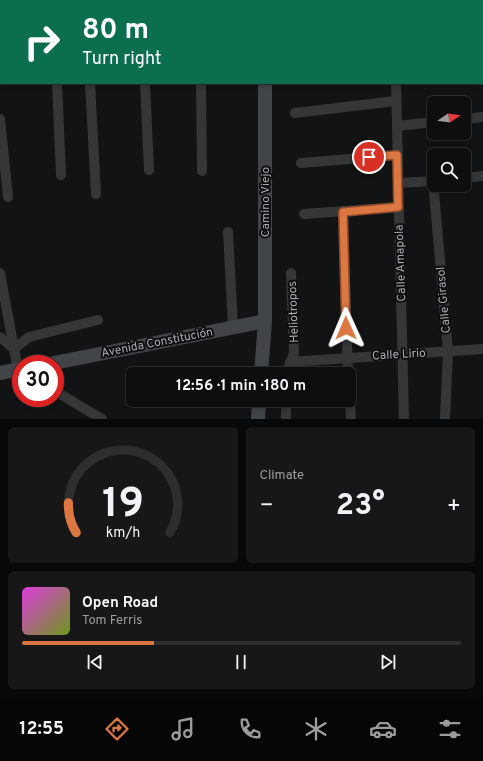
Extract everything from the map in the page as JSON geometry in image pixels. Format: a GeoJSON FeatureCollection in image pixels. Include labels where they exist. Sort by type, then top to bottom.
{"type":"FeatureCollection","features":[{"type":"Feature","properties":{"kind":"main road","name":"Camino Viejo"},"geometry":{"type":"LineString","coordinates":[[262,367],[265,321],[265,84]]}},
{"type":"Feature","properties":{"kind":"main road","name":"Avenida Constitución"},"geometry":{"type":"LineString","coordinates":[[64,361],[265,321]]}},
{"type":"Feature","properties":{"kind":"main road"},"geometry":{"type":"LineString","coordinates":[[0,374],[12,372]]}},
{"type":"Feature","properties":{"kind":"main road"},"geometry":{"type":"LineString","coordinates":[[258,419],[259,407]]}},
{"type":"Feature","properties":{"kind":"street"},"geometry":{"type":"LineString","coordinates":[[57,84],[61,176]]}},
{"type":"Feature","properties":{"kind":"street"},"geometry":{"type":"LineString","coordinates":[[90,84],[96,194]]}},
{"type":"Feature","properties":{"kind":"street"},"geometry":{"type":"LineString","coordinates":[[145,84],[149,170]]}},
{"type":"Feature","properties":{"kind":"street"},"geometry":{"type":"LineString","coordinates":[[201,84],[202,171]]}},
{"type":"Feature","properties":{"kind":"street","name":"Calle Amapola"},"geometry":{"type":"LineString","coordinates":[[396,84],[395,101],[397,126],[398,207],[404,354],[404,419]]}},
{"type":"Feature","properties":{"kind":"street"},"geometry":{"type":"LineString","coordinates":[[295,113],[395,101]]}},
{"type":"Feature","properties":{"kind":"street"},"geometry":{"type":"LineString","coordinates":[[471,118],[483,117]]}},
{"type":"Feature","properties":{"kind":"street"},"geometry":{"type":"LineString","coordinates":[[0,119],[8,197]]}},
{"type":"Feature","properties":{"kind":"street"},"geometry":{"type":"LineString","coordinates":[[397,126],[427,123]]}},
{"type":"Feature","properties":{"kind":"street"},"geometry":{"type":"LineString","coordinates":[[301,163],[397,155]]}},
{"type":"Feature","properties":{"kind":"street"},"geometry":{"type":"LineString","coordinates":[[471,177],[483,176]]}},
{"type":"Feature","properties":{"kind":"street"},"geometry":{"type":"LineString","coordinates":[[398,183],[427,181]]}},
{"type":"Feature","properties":{"kind":"street","name":"Calle Girasol"},"geometry":{"type":"LineString","coordinates":[[435,192],[448,351],[446,419]]}},
{"type":"Feature","properties":{"kind":"street"},"geometry":{"type":"LineString","coordinates":[[304,214],[398,207]]}},
{"type":"Feature","properties":{"kind":"street"},"geometry":{"type":"LineString","coordinates":[[343,212],[348,367]]}},
{"type":"Feature","properties":{"kind":"street"},"geometry":{"type":"LineString","coordinates":[[228,232],[233,327]]}},
{"type":"Feature","properties":{"kind":"street"},"geometry":{"type":"LineString","coordinates":[[0,272],[16,355]]}},
{"type":"Feature","properties":{"kind":"street","name":"Heliotropos"},"geometry":{"type":"LineString","coordinates":[[288,367],[294,353],[291,272]]}},
{"type":"Feature","properties":{"kind":"street"},"geometry":{"type":"LineString","coordinates":[[14,349],[29,337],[98,320]]}},
{"type":"Feature","properties":{"kind":"street"},"geometry":{"type":"LineString","coordinates":[[0,337],[14,349]]}},
{"type":"Feature","properties":{"kind":"street","name":"Calle Lirio"},"geometry":{"type":"LineString","coordinates":[[290,362],[483,349]]}},
{"type":"Feature","properties":{"kind":"street"},"geometry":{"type":"LineString","coordinates":[[64,397],[91,416],[102,419]]}},
{"type":"Feature","properties":{"kind":"street"},"geometry":{"type":"LineString","coordinates":[[286,407],[286,419]]}},
{"type":"Feature","properties":{"kind":"street"},"geometry":{"type":"LineString","coordinates":[[350,407],[351,419]]}},
{"type":"Feature","properties":{"kind":"route"},"geometry":{"type":"LineString","coordinates":[[346,328],[343,212],[398,207],[397,155],[369,157]]}}]}
